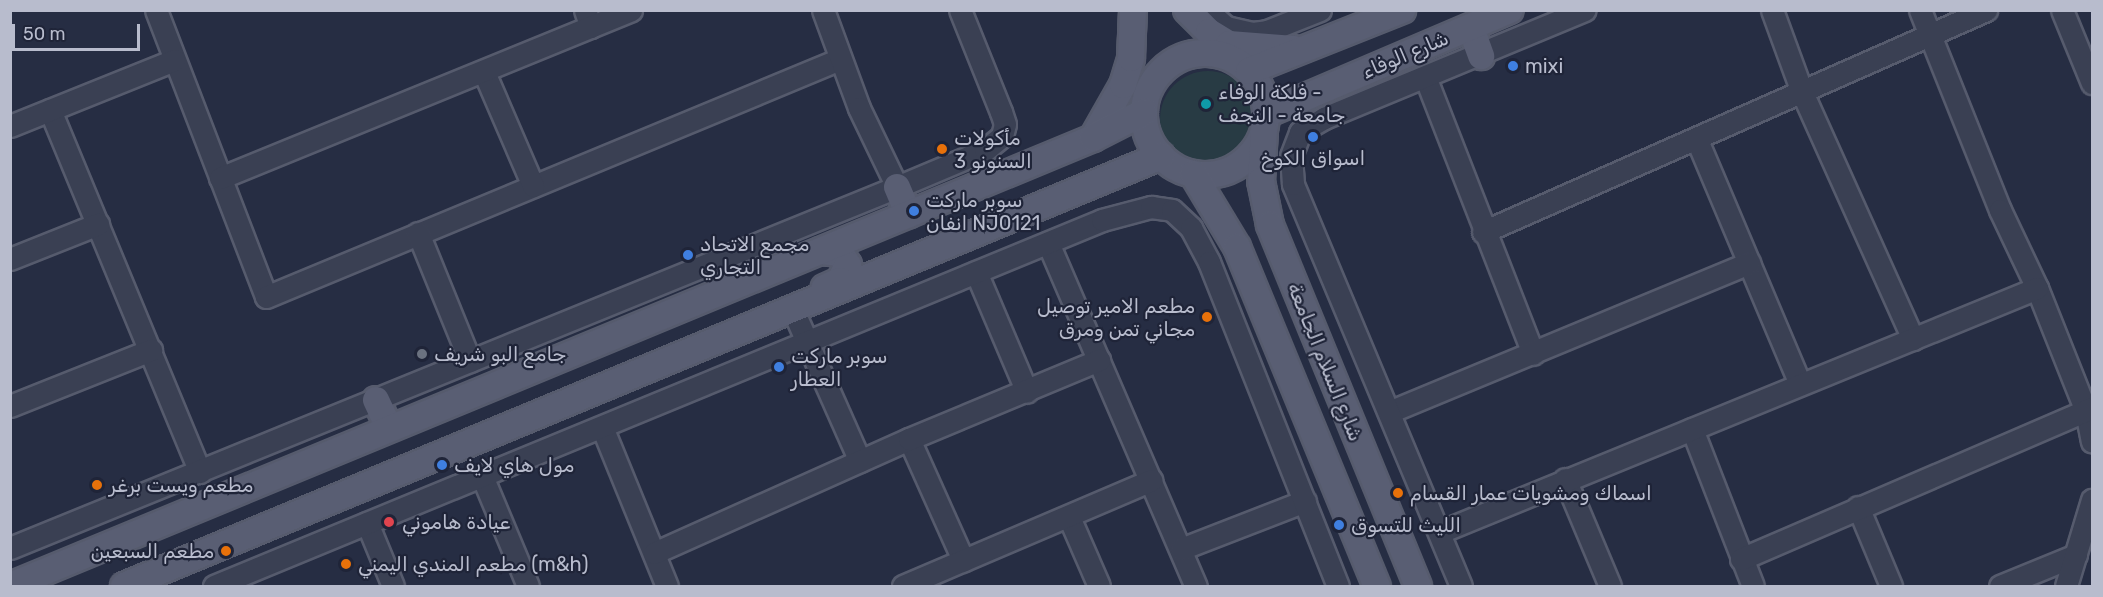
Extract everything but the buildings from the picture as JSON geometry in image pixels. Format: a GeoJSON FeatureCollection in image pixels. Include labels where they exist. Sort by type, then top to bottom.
{"type":"FeatureCollection","features":[{"type":"Feature","properties":{"kind":"main road"},"geometry":{"type":"LineString","coordinates":[[10,586],[1093,138],[1146,102],[1158,75],[1173,62],[1191,55],[1212,54],[1232,59],[1249,71],[1264,98],[1265,122],[1245,161],[1212,175],[1193,174],[1161,156],[1151,143],[1146,102],[1147,56],[1135,10]]}},
{"type":"Feature","properties":{"kind":"main road"},"geometry":{"type":"LineString","coordinates":[[1093,138],[1123,85],[1131,58],[1135,10]]}},
{"type":"Feature","properties":{"kind":"main road"},"geometry":{"type":"LineString","coordinates":[[1178,10],[1212,54]]}},
{"type":"Feature","properties":{"kind":"main road"},"geometry":{"type":"LineString","coordinates":[[1187,10],[1209,32],[1229,44],[1309,49]]}},
{"type":"Feature","properties":{"kind":"main road"},"geometry":{"type":"LineString","coordinates":[[1249,71],[1402,10]]}},
{"type":"Feature","properties":{"kind":"main road","name":"شارع الوفاء"},"geometry":{"type":"LineString","coordinates":[[1265,122],[1510,10]]}},
{"type":"Feature","properties":{"kind":"main road"},"geometry":{"type":"LineString","coordinates":[[1471,28],[1481,56]]}},
{"type":"Feature","properties":{"kind":"main road","name":"شارع السلام الجامعة"},"geometry":{"type":"LineString","coordinates":[[1265,122],[1263,202],[1338,395],[1418,586]]}},
{"type":"Feature","properties":{"kind":"main road"},"geometry":{"type":"LineString","coordinates":[[124,586],[1161,156]]}},
{"type":"Feature","properties":{"kind":"main road","name":"شارع السلام الجامعة"},"geometry":{"type":"LineString","coordinates":[[1193,174],[1233,240],[1377,586]]}},
{"type":"Feature","properties":{"kind":"main road"},"geometry":{"type":"LineString","coordinates":[[897,187],[909,215]]}},
{"type":"Feature","properties":{"kind":"main road"},"geometry":{"type":"LineString","coordinates":[[761,322],[777,308],[840,281],[846,272],[845,260],[840,253],[820,250]]}},
{"type":"Feature","properties":{"kind":"main road"},"geometry":{"type":"LineString","coordinates":[[1304,408],[1310,395],[1318,391],[1338,395]]}},
{"type":"Feature","properties":{"kind":"main road"},"geometry":{"type":"LineString","coordinates":[[376,400],[389,428]]}},
{"type":"Feature","properties":{"kind":"street"},"geometry":{"type":"LineString","coordinates":[[156,10],[266,297],[840,59]]}},
{"type":"Feature","properties":{"kind":"street"},"geometry":{"type":"LineString","coordinates":[[220,178],[484,72],[588,19],[631,10]]}},
{"type":"Feature","properties":{"kind":"street"},"geometry":{"type":"LineString","coordinates":[[823,10],[840,59],[897,187]]}},
{"type":"Feature","properties":{"kind":"street"},"geometry":{"type":"LineString","coordinates":[[10,548],[985,150],[1002,136],[1005,124],[960,10]]}},
{"type":"Feature","properties":{"kind":"street"},"geometry":{"type":"LineString","coordinates":[[1207,10],[1226,27],[1253,33],[1267,31],[1320,10]]}},
{"type":"Feature","properties":{"kind":"street"},"geometry":{"type":"LineString","coordinates":[[1461,586],[1293,184],[1291,156],[1300,132],[1324,118],[1426,79],[1585,10]]}},
{"type":"Feature","properties":{"kind":"street"},"geometry":{"type":"LineString","coordinates":[[1772,10],[1802,92],[1913,339]]}},
{"type":"Feature","properties":{"kind":"street"},"geometry":{"type":"LineString","coordinates":[[1920,10],[2000,210],[2037,288],[2089,409],[2092,441]]}},
{"type":"Feature","properties":{"kind":"street"},"geometry":{"type":"LineString","coordinates":[[1483,232],[1697,140],[1986,10]]}},
{"type":"Feature","properties":{"kind":"street"},"geometry":{"type":"LineString","coordinates":[[2062,10],[2092,83]]}},
{"type":"Feature","properties":{"kind":"street"},"geometry":{"type":"LineString","coordinates":[[10,126],[174,60]]}},
{"type":"Feature","properties":{"kind":"street"},"geometry":{"type":"LineString","coordinates":[[484,72],[533,186]]}},
{"type":"Feature","properties":{"kind":"street"},"geometry":{"type":"LineString","coordinates":[[1426,79],[1483,232],[1533,354]]}},
{"type":"Feature","properties":{"kind":"street"},"geometry":{"type":"LineString","coordinates":[[50,110],[200,472]]}},
{"type":"Feature","properties":{"kind":"street"},"geometry":{"type":"LineString","coordinates":[[1697,140],[1800,384]]}},
{"type":"Feature","properties":{"kind":"street"},"geometry":{"type":"LineString","coordinates":[[214,586],[1102,220],[1151,207],[1172,210],[1191,228],[1209,262],[1338,586]]}},
{"type":"Feature","properties":{"kind":"street"},"geometry":{"type":"LineString","coordinates":[[10,259],[98,224]]}},
{"type":"Feature","properties":{"kind":"street"},"geometry":{"type":"LineString","coordinates":[[418,233],[470,361]]}},
{"type":"Feature","properties":{"kind":"street"},"geometry":{"type":"LineString","coordinates":[[1048,243],[1196,586]]}},
{"type":"Feature","properties":{"kind":"street"},"geometry":{"type":"LineString","coordinates":[[1389,412],[1749,263]]}},
{"type":"Feature","properties":{"kind":"street"},"geometry":{"type":"LineString","coordinates":[[975,272],[1028,392]]}},
{"type":"Feature","properties":{"kind":"street"},"geometry":{"type":"LineString","coordinates":[[1440,532],[2037,288]]}},
{"type":"Feature","properties":{"kind":"street"},"geometry":{"type":"LineString","coordinates":[[793,310],[860,461]]}},
{"type":"Feature","properties":{"kind":"street"},"geometry":{"type":"LineString","coordinates":[[10,406],[151,350]]}},
{"type":"Feature","properties":{"kind":"street"},"geometry":{"type":"LineString","coordinates":[[654,553],[909,439],[1028,392],[1099,360]]}},
{"type":"Feature","properties":{"kind":"street"},"geometry":{"type":"LineString","coordinates":[[1741,559],[2089,409]]}},
{"type":"Feature","properties":{"kind":"street"},"geometry":{"type":"LineString","coordinates":[[602,427],[667,586]]}},
{"type":"Feature","properties":{"kind":"street"},"geometry":{"type":"LineString","coordinates":[[1692,429],[1753,586]]}},
{"type":"Feature","properties":{"kind":"street"},"geometry":{"type":"LineString","coordinates":[[909,439],[963,560]]}},
{"type":"Feature","properties":{"kind":"street"},"geometry":{"type":"LineString","coordinates":[[482,476],[528,586]]}},
{"type":"Feature","properties":{"kind":"street"},"geometry":{"type":"LineString","coordinates":[[1565,479],[1610,586]]}},
{"type":"Feature","properties":{"kind":"street"},"geometry":{"type":"LineString","coordinates":[[903,586],[1151,480]]}},
{"type":"Feature","properties":{"kind":"street"},"geometry":{"type":"LineString","coordinates":[[2066,586],[2092,500]]}},
{"type":"Feature","properties":{"kind":"street"},"geometry":{"type":"LineString","coordinates":[[1181,549],[1305,501]]}},
{"type":"Feature","properties":{"kind":"street"},"geometry":{"type":"LineString","coordinates":[[1858,507],[1892,586]]}},
{"type":"Feature","properties":{"kind":"street"},"geometry":{"type":"LineString","coordinates":[[1069,517],[1099,586]]}},
{"type":"Feature","properties":{"kind":"street"},"geometry":{"type":"LineString","coordinates":[[367,523],[393,586]]}},
{"type":"Feature","properties":{"kind":"street"},"geometry":{"type":"LineString","coordinates":[[2000,586],[2076,555]]}},
{"type":"Feature","properties":{"kind":"shaded area"},"geometry":{"type":"Polygon","coordinates":[[[1208,71],[1227,74],[1242,85],[1253,100],[1256,119],[1253,138],[1242,153],[1227,164],[1208,167],[1189,164],[1174,153],[1163,138],[1160,119],[1163,100],[1174,85],[1189,74],[1208,71]]]}},
{"type":"Feature","properties":{"kind":"place","name":"mixi"},"geometry":{"type":"Point","coordinates":[1513,66]}},
{"type":"Feature","properties":{"kind":"place","name":"فلكة الوفاء - جامعة - النجف"},"geometry":{"type":"Point","coordinates":[1206,104]}},
{"type":"Feature","properties":{"kind":"place","name":"اسواق الكوخ"},"geometry":{"type":"Point","coordinates":[1313,137]}},
{"type":"Feature","properties":{"kind":"place","name":"مأكولات السنونو 3"},"geometry":{"type":"Point","coordinates":[942,149]}},
{"type":"Feature","properties":{"kind":"place","name":"سوبر ماركت انفان NJ0121"},"geometry":{"type":"Point","coordinates":[914,211]}},
{"type":"Feature","properties":{"kind":"place","name":"مجمع الاتحاد التجاري"},"geometry":{"type":"Point","coordinates":[688,255]}},
{"type":"Feature","properties":{"kind":"place","name":"مطعم الامير توصيل مجاني تمن ومرق"},"geometry":{"type":"Point","coordinates":[1207,317]}},
{"type":"Feature","properties":{"kind":"place","name":"جامع البو شريف"},"geometry":{"type":"Point","coordinates":[422,354]}},
{"type":"Feature","properties":{"kind":"place","name":"سوبر ماركت العطار"},"geometry":{"type":"Point","coordinates":[779,367]}},
{"type":"Feature","properties":{"kind":"place","name":"مول هاي لايف"},"geometry":{"type":"Point","coordinates":[442,465]}},
{"type":"Feature","properties":{"kind":"place","name":"مطعم ويست برغر"},"geometry":{"type":"Point","coordinates":[97,485]}},
{"type":"Feature","properties":{"kind":"place","name":"اسماك ومشويات عمار القسام"},"geometry":{"type":"Point","coordinates":[1398,493]}},
{"type":"Feature","properties":{"kind":"place","name":"عيادة هاموني"},"geometry":{"type":"Point","coordinates":[389,522]}},
{"type":"Feature","properties":{"kind":"place","name":"الليث للتسوق"},"geometry":{"type":"Point","coordinates":[1339,525]}},
{"type":"Feature","properties":{"kind":"place","name":"مطعم السبعين"},"geometry":{"type":"Point","coordinates":[226,551]}},
{"type":"Feature","properties":{"kind":"place","name":"مطعم المندي اليمني (m&h)"},"geometry":{"type":"Point","coordinates":[346,564]}}]}
